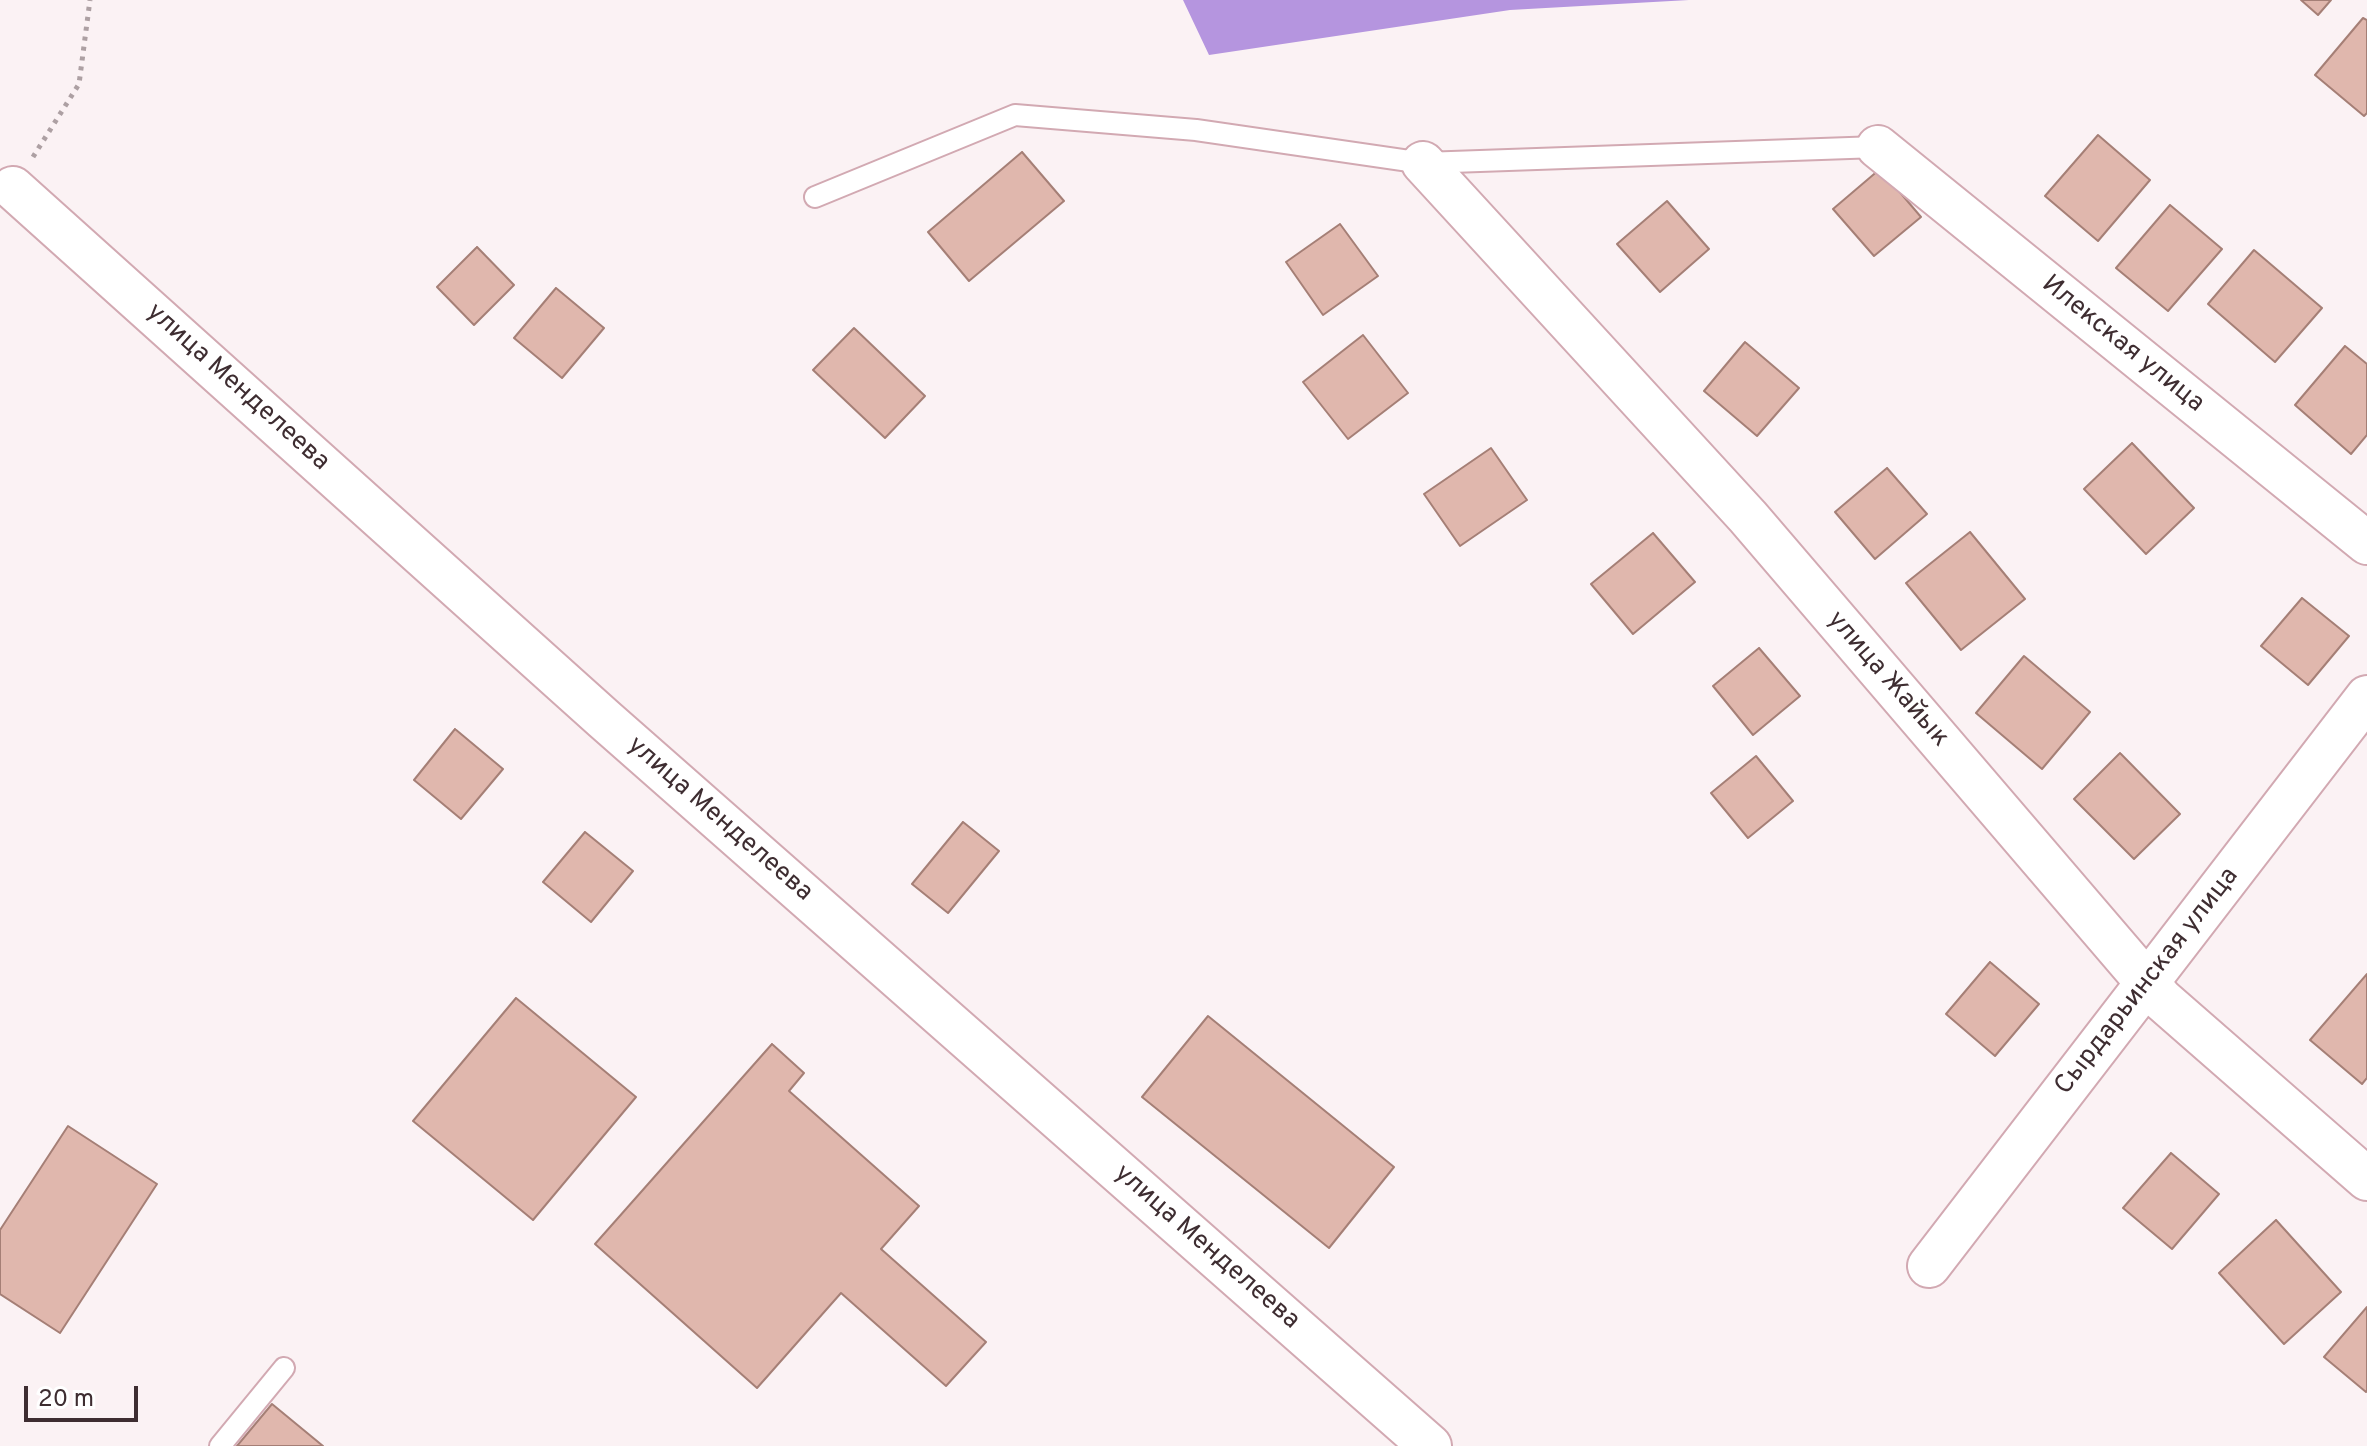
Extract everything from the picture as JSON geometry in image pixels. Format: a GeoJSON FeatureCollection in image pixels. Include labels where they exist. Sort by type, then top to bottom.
{"type":"FeatureCollection","features":[{"type":"Feature","properties":{"kind":"street","name":"Илекская улица"},"geometry":{"type":"LineString","coordinates":[[1878,147],[2367,543]]}},
{"type":"Feature","properties":{"kind":"street","name":"улица Жайык"},"geometry":{"type":"LineString","coordinates":[[1423,163],[1748,517],[2161,999],[2367,1179]]}},
{"type":"Feature","properties":{"kind":"street","name":"улица Менделеева"},"geometry":{"type":"LineString","coordinates":[[7,182],[604,719],[1430,1446]]}},
{"type":"Feature","properties":{"kind":"street","name":"Сырдарьинская улица"},"geometry":{"type":"LineString","coordinates":[[1929,1266],[2367,697]]}},
{"type":"Feature","properties":{"kind":"lane"},"geometry":{"type":"LineString","coordinates":[[815,197],[1015,115],[1196,130],[1423,163],[1878,147]]}},
{"type":"Feature","properties":{"kind":"lane"},"geometry":{"type":"LineString","coordinates":[[220,1446],[284,1368]]}},
{"type":"Feature","properties":{"kind":"path"},"geometry":{"type":"LineString","coordinates":[[7,182],[79,84],[90,0]]}},
{"type":"Feature","properties":{"kind":"shaded area"},"geometry":{"type":"Polygon","coordinates":[[[1183,0],[1689,0],[1510,10],[1209,55],[1183,0]]]}},
{"type":"Feature","properties":{"kind":"building"},"geometry":{"type":"Polygon","coordinates":[[[2301,0],[2331,0],[2318,15],[2301,0]]]}},
{"type":"Feature","properties":{"kind":"building"},"geometry":{"type":"Polygon","coordinates":[[[2363,18],[2367,20],[2367,113],[2364,116],[2315,75],[2363,18]]]}},
{"type":"Feature","properties":{"kind":"building"},"geometry":{"type":"Polygon","coordinates":[[[2098,135],[2150,180],[2098,241],[2045,196],[2098,135]]]}},
{"type":"Feature","properties":{"kind":"building"},"geometry":{"type":"Polygon","coordinates":[[[1022,152],[1064,201],[969,281],[928,232],[1022,152]]]}},
{"type":"Feature","properties":{"kind":"building"},"geometry":{"type":"Polygon","coordinates":[[[1880,169],[1921,217],[1874,256],[1833,209],[1880,169]]]}},
{"type":"Feature","properties":{"kind":"building"},"geometry":{"type":"Polygon","coordinates":[[[1667,201],[1709,249],[1660,292],[1617,244],[1667,201]]]}},
{"type":"Feature","properties":{"kind":"building"},"geometry":{"type":"Polygon","coordinates":[[[2170,205],[2222,249],[2168,311],[2116,268],[2170,205]]]}},
{"type":"Feature","properties":{"kind":"building"},"geometry":{"type":"Polygon","coordinates":[[[1340,224],[1378,276],[1323,315],[1286,262],[1340,224]]]}},
{"type":"Feature","properties":{"kind":"building"},"geometry":{"type":"Polygon","coordinates":[[[477,247],[514,285],[474,325],[437,287],[477,247]]]}},
{"type":"Feature","properties":{"kind":"building"},"geometry":{"type":"Polygon","coordinates":[[[2254,250],[2322,308],[2275,362],[2208,304],[2254,250]]]}},
{"type":"Feature","properties":{"kind":"building"},"geometry":{"type":"Polygon","coordinates":[[[556,288],[604,328],[562,378],[514,338],[556,288]]]}},
{"type":"Feature","properties":{"kind":"building"},"geometry":{"type":"Polygon","coordinates":[[[854,328],[925,396],[885,438],[813,370],[854,328]]]}},
{"type":"Feature","properties":{"kind":"building"},"geometry":{"type":"Polygon","coordinates":[[[1363,335],[1408,393],[1348,439],[1303,382],[1363,335]]]}},
{"type":"Feature","properties":{"kind":"building"},"geometry":{"type":"Polygon","coordinates":[[[1745,342],[1799,388],[1757,436],[1704,391],[1745,342]]]}},
{"type":"Feature","properties":{"kind":"building"},"geometry":{"type":"Polygon","coordinates":[[[2345,346],[2367,364],[2367,435],[2351,454],[2295,405],[2345,346]]]}},
{"type":"Feature","properties":{"kind":"building"},"geometry":{"type":"Polygon","coordinates":[[[2132,443],[2194,508],[2146,554],[2084,489],[2132,443]]]}},
{"type":"Feature","properties":{"kind":"building"},"geometry":{"type":"Polygon","coordinates":[[[1491,448],[1527,500],[1460,546],[1424,494],[1491,448]]]}},
{"type":"Feature","properties":{"kind":"building"},"geometry":{"type":"Polygon","coordinates":[[[1887,468],[1927,514],[1875,559],[1835,512],[1887,468]]]}},
{"type":"Feature","properties":{"kind":"building"},"geometry":{"type":"Polygon","coordinates":[[[1970,532],[2025,599],[1961,650],[1906,583],[1970,532]]]}},
{"type":"Feature","properties":{"kind":"building"},"geometry":{"type":"Polygon","coordinates":[[[1653,533],[1695,582],[1633,634],[1591,584],[1653,533]]]}},
{"type":"Feature","properties":{"kind":"building"},"geometry":{"type":"Polygon","coordinates":[[[2302,598],[2349,636],[2308,685],[2261,646],[2302,598]]]}},
{"type":"Feature","properties":{"kind":"building"},"geometry":{"type":"Polygon","coordinates":[[[1759,648],[1800,696],[1753,735],[1713,686],[1759,648]]]}},
{"type":"Feature","properties":{"kind":"building"},"geometry":{"type":"Polygon","coordinates":[[[2024,656],[2090,712],[2042,769],[1976,713],[2024,656]]]}},
{"type":"Feature","properties":{"kind":"building"},"geometry":{"type":"Polygon","coordinates":[[[455,729],[503,769],[461,819],[414,780],[455,729]]]}},
{"type":"Feature","properties":{"kind":"building"},"geometry":{"type":"Polygon","coordinates":[[[2120,753],[2180,814],[2134,859],[2074,799],[2120,753]]]}},
{"type":"Feature","properties":{"kind":"building"},"geometry":{"type":"Polygon","coordinates":[[[1756,756],[1793,801],[1748,838],[1711,793],[1756,756]]]}},
{"type":"Feature","properties":{"kind":"building"},"geometry":{"type":"Polygon","coordinates":[[[963,822],[999,851],[948,913],[912,884],[963,822]]]}},
{"type":"Feature","properties":{"kind":"building"},"geometry":{"type":"Polygon","coordinates":[[[585,832],[633,871],[591,922],[543,882],[585,832]]]}},
{"type":"Feature","properties":{"kind":"building"},"geometry":{"type":"Polygon","coordinates":[[[1990,962],[2039,1004],[1995,1056],[1946,1014],[1990,962]]]}},
{"type":"Feature","properties":{"kind":"building"},"geometry":{"type":"Polygon","coordinates":[[[2367,974],[2367,1078],[2362,1084],[2310,1040],[2367,974]]]}},
{"type":"Feature","properties":{"kind":"building"},"geometry":{"type":"Polygon","coordinates":[[[516,998],[636,1097],[533,1220],[413,1121],[516,998]]]}},
{"type":"Feature","properties":{"kind":"building"},"geometry":{"type":"Polygon","coordinates":[[[1208,1016],[1394,1167],[1329,1248],[1142,1097],[1208,1016]]]}},
{"type":"Feature","properties":{"kind":"building"},"geometry":{"type":"Polygon","coordinates":[[[772,1044],[804,1073],[789,1091],[919,1206],[881,1249],[986,1342],[946,1386],[841,1293],[757,1388],[595,1244],[772,1044]]]}},
{"type":"Feature","properties":{"kind":"building"},"geometry":{"type":"Polygon","coordinates":[[[68,1126],[157,1184],[60,1333],[0,1294],[0,1230],[68,1126]]]}},
{"type":"Feature","properties":{"kind":"building"},"geometry":{"type":"Polygon","coordinates":[[[2171,1153],[2219,1194],[2172,1249],[2123,1208],[2171,1153]]]}},
{"type":"Feature","properties":{"kind":"building"},"geometry":{"type":"Polygon","coordinates":[[[2276,1220],[2341,1292],[2284,1344],[2219,1273],[2276,1220]]]}},
{"type":"Feature","properties":{"kind":"building"},"geometry":{"type":"Polygon","coordinates":[[[2367,1307],[2367,1390],[2366,1392],[2324,1357],[2367,1307]]]}},
{"type":"Feature","properties":{"kind":"building"},"geometry":{"type":"Polygon","coordinates":[[[272,1404],[323,1446],[237,1446],[272,1404]]]}}]}
